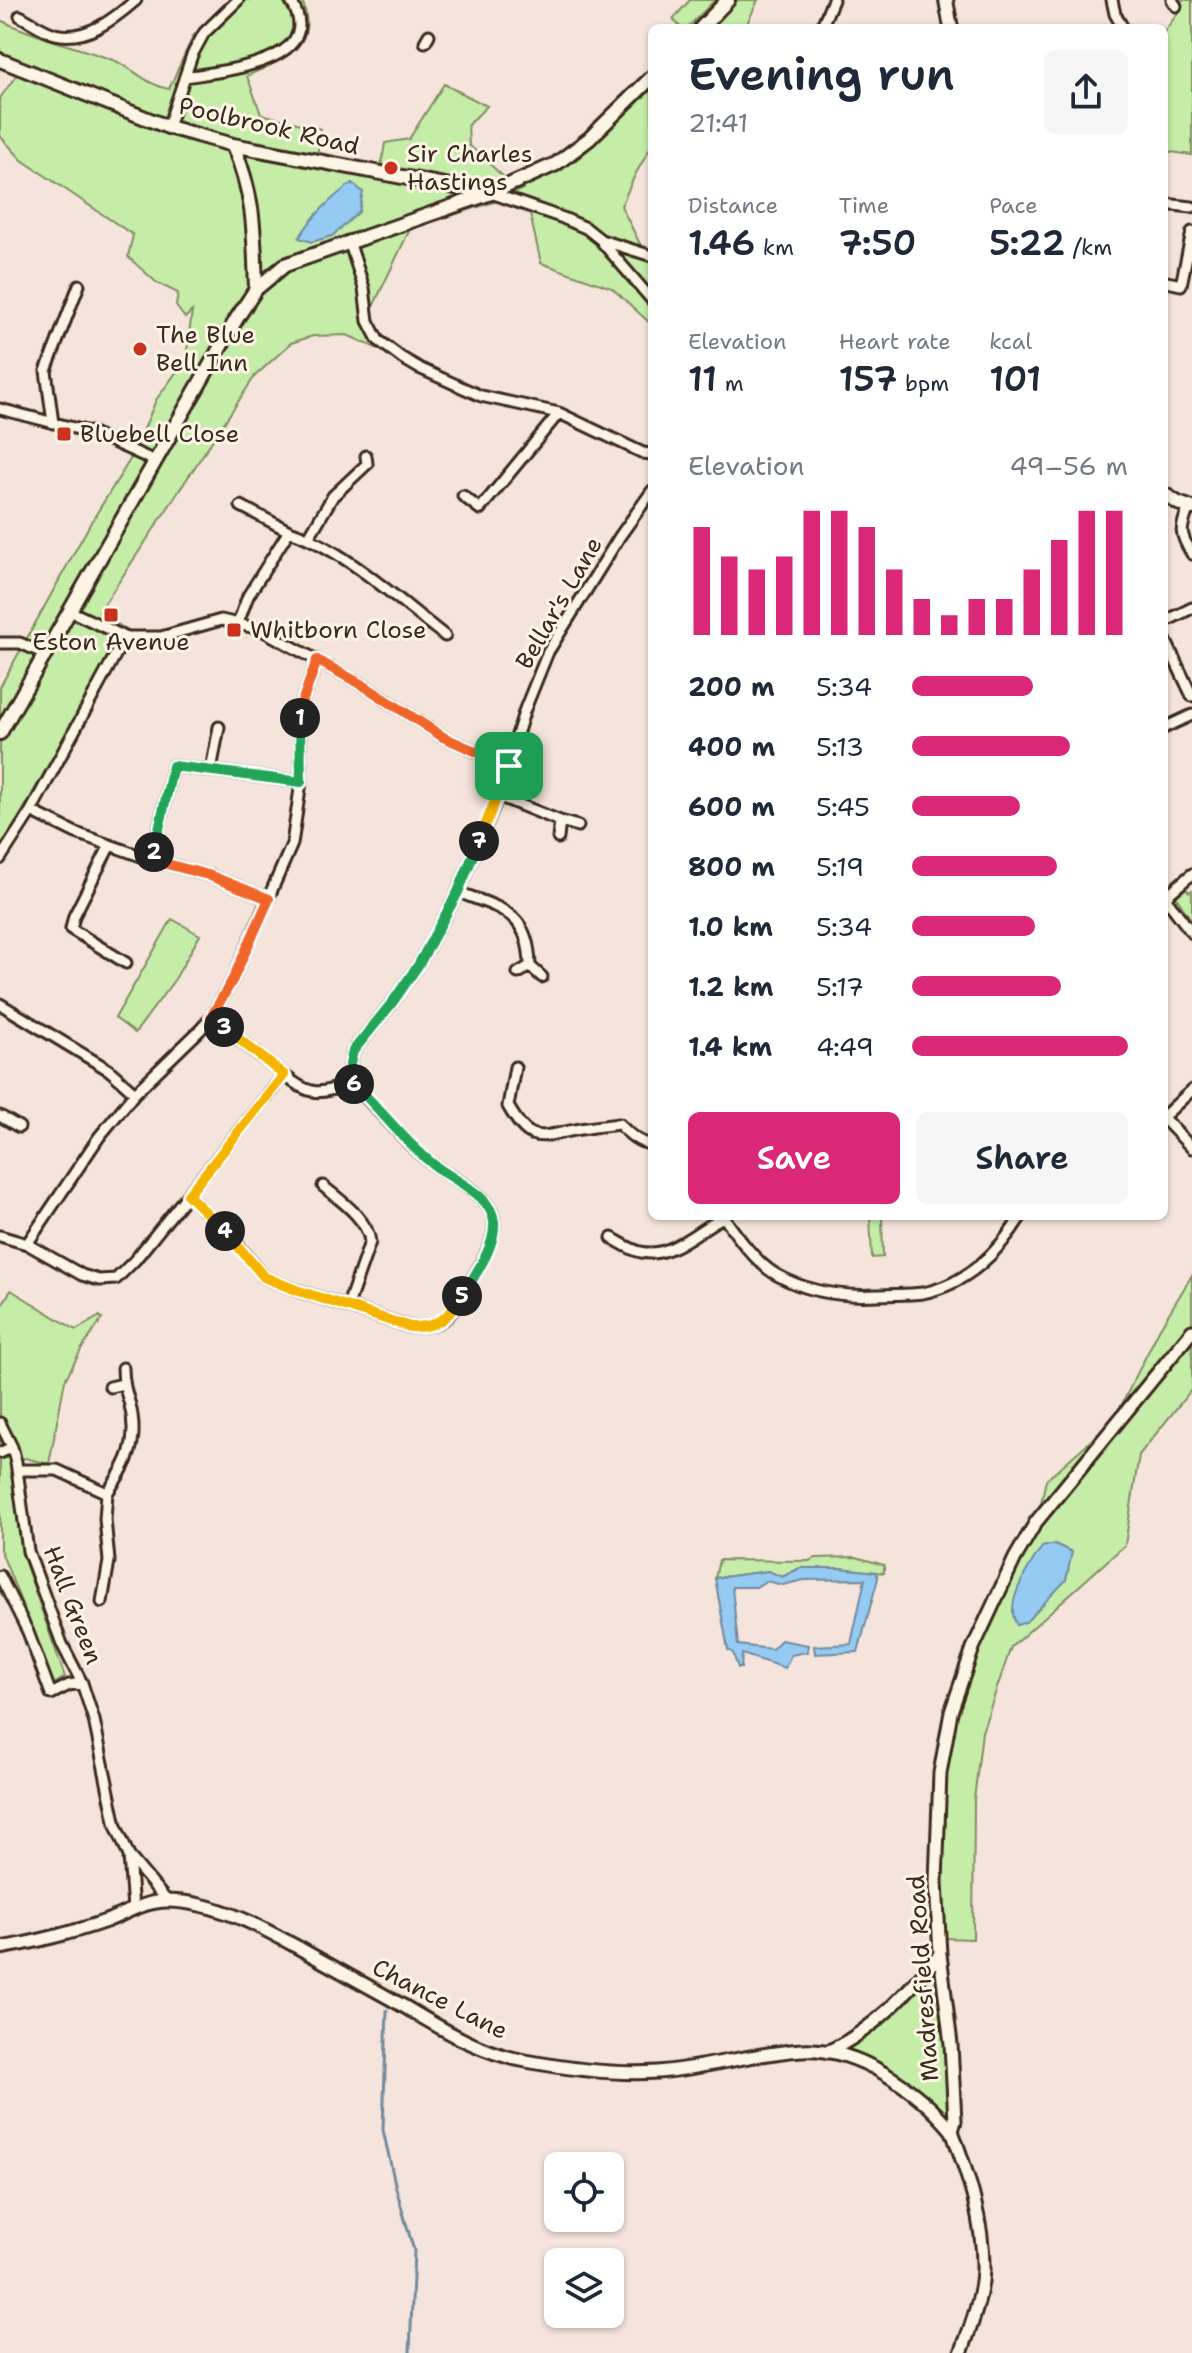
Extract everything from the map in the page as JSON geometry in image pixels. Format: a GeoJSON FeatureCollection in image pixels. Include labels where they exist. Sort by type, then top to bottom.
{"type":"FeatureCollection","features":[{"type":"Feature","properties":{"kind":"main road"},"geometry":{"type":"LineString","coordinates":[[946,0],[950,24]]}},
{"type":"Feature","properties":{"kind":"main road"},"geometry":{"type":"LineString","coordinates":[[704,24],[722,2]]}},
{"type":"Feature","properties":{"kind":"main road","name":"Poolbrook Road"},"geometry":{"type":"LineString","coordinates":[[0,60],[168,127],[233,145],[491,193]]}},
{"type":"Feature","properties":{"kind":"main road"},"geometry":{"type":"LineString","coordinates":[[0,733],[256,289],[285,265],[491,193],[556,164],[589,139],[648,81]]}},
{"type":"Feature","properties":{"kind":"main road"},"geometry":{"type":"LineString","coordinates":[[233,145],[247,179],[254,217],[256,289]]}},
{"type":"Feature","properties":{"kind":"main road"},"geometry":{"type":"LineString","coordinates":[[1168,496],[1190,508]]}},
{"type":"Feature","properties":{"kind":"street"},"geometry":{"type":"LineString","coordinates":[[20,16],[56,34],[78,34],[96,29],[136,0]]}},
{"type":"Feature","properties":{"kind":"street"},"geometry":{"type":"LineString","coordinates":[[168,127],[192,55],[204,33],[238,0]]}},
{"type":"Feature","properties":{"kind":"street"},"geometry":{"type":"LineString","coordinates":[[185,77],[247,67],[270,59],[291,46],[299,25],[296,8],[290,0]]}},
{"type":"Feature","properties":{"kind":"street"},"geometry":{"type":"LineString","coordinates":[[823,24],[833,0]]}},
{"type":"Feature","properties":{"kind":"street"},"geometry":{"type":"LineString","coordinates":[[1112,0],[1121,24]]}},
{"type":"Feature","properties":{"kind":"street"},"geometry":{"type":"LineString","coordinates":[[491,193],[586,228],[601,240],[648,295]]}},
{"type":"Feature","properties":{"kind":"street"},"geometry":{"type":"LineString","coordinates":[[1168,204],[1192,207]]}},
{"type":"Feature","properties":{"kind":"street"},"geometry":{"type":"LineString","coordinates":[[1181,285],[1192,232]]}},
{"type":"Feature","properties":{"kind":"street"},"geometry":{"type":"LineString","coordinates":[[601,240],[648,255]]}},
{"type":"Feature","properties":{"kind":"street"},"geometry":{"type":"LineString","coordinates":[[349,241],[364,288],[368,321],[378,340],[419,368],[481,396],[559,413],[648,454]]}},
{"type":"Feature","properties":{"kind":"street"},"geometry":{"type":"LineString","coordinates":[[1168,282],[1192,287]]}},
{"type":"Feature","properties":{"kind":"street"},"geometry":{"type":"LineString","coordinates":[[53,423],[46,371],[79,285]]}},
{"type":"Feature","properties":{"kind":"street"},"geometry":{"type":"LineString","coordinates":[[0,409],[93,433],[155,461]]}},
{"type":"Feature","properties":{"kind":"street"},"geometry":{"type":"LineString","coordinates":[[463,496],[480,509],[559,413]]}},
{"type":"Feature","properties":{"kind":"street"},"geometry":{"type":"LineString","coordinates":[[309,537],[333,496],[370,463]]}},
{"type":"Feature","properties":{"kind":"street","name":"Bellar's Lane"},"geometry":{"type":"LineString","coordinates":[[351,1082],[353,1051],[419,964],[458,892],[498,796],[525,709],[548,652],[648,497]]}},
{"type":"Feature","properties":{"kind":"street"},"geometry":{"type":"LineString","coordinates":[[241,506],[289,531],[309,537],[445,636]]}},
{"type":"Feature","properties":{"kind":"street"},"geometry":{"type":"LineString","coordinates":[[1190,508],[1181,526],[1181,535],[1192,554]]}},
{"type":"Feature","properties":{"kind":"street"},"geometry":{"type":"LineString","coordinates":[[238,623],[248,596],[289,531]]}},
{"type":"Feature","properties":{"kind":"street"},"geometry":{"type":"LineString","coordinates":[[1168,620],[1192,608]]}},
{"type":"Feature","properties":{"kind":"street"},"geometry":{"type":"LineString","coordinates":[[70,611],[125,637],[161,637],[221,620],[260,629],[366,687],[443,737],[509,766]]}},
{"type":"Feature","properties":{"kind":"street"},"geometry":{"type":"LineString","coordinates":[[0,859],[31,811],[125,637]]}},
{"type":"Feature","properties":{"kind":"street"},"geometry":{"type":"LineString","coordinates":[[0,643],[20,643],[45,654]]}},
{"type":"Feature","properties":{"kind":"street"},"geometry":{"type":"LineString","coordinates":[[1168,645],[1192,696]]}},
{"type":"Feature","properties":{"kind":"street"},"geometry":{"type":"LineString","coordinates":[[27,1244],[99,1137],[135,1093],[211,1017],[233,979],[292,844],[301,782],[300,708],[317,660]]}},
{"type":"Feature","properties":{"kind":"street"},"geometry":{"type":"LineString","coordinates":[[1168,726],[1192,715]]}},
{"type":"Feature","properties":{"kind":"street"},"geometry":{"type":"LineString","coordinates":[[211,770],[219,727]]}},
{"type":"Feature","properties":{"kind":"street"},"geometry":{"type":"LineString","coordinates":[[152,860],[173,766],[301,782]]}},
{"type":"Feature","properties":{"kind":"street"},"geometry":{"type":"LineString","coordinates":[[498,796],[578,826]]}},
{"type":"Feature","properties":{"kind":"street"},"geometry":{"type":"LineString","coordinates":[[31,811],[76,833],[152,860],[208,875],[269,899]]}},
{"type":"Feature","properties":{"kind":"street"},"geometry":{"type":"LineString","coordinates":[[558,838],[560,821]]}},
{"type":"Feature","properties":{"kind":"street"},"geometry":{"type":"LineString","coordinates":[[110,845],[74,916],[71,929],[126,963]]}},
{"type":"Feature","properties":{"kind":"street"},"geometry":{"type":"LineString","coordinates":[[1168,894],[1192,874]]}},
{"type":"Feature","properties":{"kind":"street"},"geometry":{"type":"LineString","coordinates":[[458,892],[506,911],[522,927],[530,944],[530,966],[542,977]]}},
{"type":"Feature","properties":{"kind":"street"},"geometry":{"type":"LineString","coordinates":[[1168,900],[1192,933]]}},
{"type":"Feature","properties":{"kind":"street"},"geometry":{"type":"LineString","coordinates":[[518,973],[530,966]]}},
{"type":"Feature","properties":{"kind":"street"},"geometry":{"type":"LineString","coordinates":[[0,1004],[109,1070],[135,1093]]}},
{"type":"Feature","properties":{"kind":"street"},"geometry":{"type":"LineString","coordinates":[[188,1195],[233,1239],[264,1277],[410,1327],[427,1328],[442,1322],[453,1312],[492,1240],[494,1229],[494,1219],[484,1200],[436,1167],[351,1082],[311,1093],[301,1089],[211,1017]]}},
{"type":"Feature","properties":{"kind":"street"},"geometry":{"type":"LineString","coordinates":[[515,1067],[508,1106],[521,1126],[537,1137],[619,1124],[631,1136],[648,1144]]}},
{"type":"Feature","properties":{"kind":"street"},"geometry":{"type":"LineString","coordinates":[[0,1236],[27,1244],[82,1275],[99,1280],[116,1279],[135,1260],[284,1075]]}},
{"type":"Feature","properties":{"kind":"street"},"geometry":{"type":"LineString","coordinates":[[1168,1114],[1192,1090]]}},
{"type":"Feature","properties":{"kind":"street"},"geometry":{"type":"LineString","coordinates":[[0,1116],[19,1127]]}},
{"type":"Feature","properties":{"kind":"street"},"geometry":{"type":"LineString","coordinates":[[1168,1122],[1192,1148]]}},
{"type":"Feature","properties":{"kind":"street"},"geometry":{"type":"LineString","coordinates":[[323,1186],[369,1231],[370,1242],[348,1305]]}},
{"type":"Feature","properties":{"kind":"street"},"geometry":{"type":"LineString","coordinates":[[612,1238],[642,1253],[660,1252],[674,1247],[717,1220]]}},
{"type":"Feature","properties":{"kind":"street"},"geometry":{"type":"LineString","coordinates":[[726,1220],[774,1274],[810,1289],[837,1295],[863,1296],[925,1292],[953,1283],[981,1265],[1009,1236],[1019,1220]]}},
{"type":"Feature","properties":{"kind":"street","name":"Madresfield Road"},"geometry":{"type":"LineString","coordinates":[[961,2353],[977,2304],[983,2271],[982,2239],[973,2196],[952,2131],[955,2121],[951,2044],[940,1954],[936,1882],[940,1773],[951,1712],[973,1648],[1015,1558],[1036,1522],[1192,1331]]}},
{"type":"Feature","properties":{"kind":"street"},"geometry":{"type":"LineString","coordinates":[[102,1602],[109,1561],[105,1519],[107,1493],[126,1466],[135,1439],[134,1421],[123,1384],[123,1368]]}},
{"type":"Feature","properties":{"kind":"street"},"geometry":{"type":"LineString","coordinates":[[110,1387],[123,1384]]}},
{"type":"Feature","properties":{"kind":"street","name":"Hall Green"},"geometry":{"type":"LineString","coordinates":[[0,1423],[12,1447],[28,1551],[94,1720],[116,1826],[129,1856],[167,1901]]}},
{"type":"Feature","properties":{"kind":"street"},"geometry":{"type":"LineString","coordinates":[[0,1453],[12,1447]]}},
{"type":"Feature","properties":{"kind":"street"},"geometry":{"type":"LineString","coordinates":[[17,1470],[57,1470],[107,1493]]}},
{"type":"Feature","properties":{"kind":"street","name":"Hall Green"},"geometry":{"type":"LineString","coordinates":[[0,1576],[3,1589],[28,1632],[51,1694],[69,1685],[82,1683]]}},
{"type":"Feature","properties":{"kind":"street","name":"Hall Green"},"geometry":{"type":"LineString","coordinates":[[129,1856],[133,1909]]}},
{"type":"Feature","properties":{"kind":"street","name":"Chance Lane"},"geometry":{"type":"LineString","coordinates":[[0,1948],[84,1928],[133,1909],[167,1901],[205,1906],[276,1935],[452,2035],[499,2056],[587,2070],[658,2072],[772,2053],[827,2052],[856,2060],[889,2078],[938,2114],[952,2131]]}},
{"type":"Feature","properties":{"kind":"street"},"geometry":{"type":"LineString","coordinates":[[827,2052],[865,2030],[901,1999],[940,1954]]}},
{"type":"Feature","properties":{"kind":"green space"},"geometry":{"type":"Polygon","coordinates":[[[230,0],[302,0],[306,30],[302,41],[285,57],[247,76],[261,114],[321,129],[316,163],[485,197],[511,195],[577,160],[648,93],[648,152],[621,206],[641,246],[648,250],[648,321],[612,288],[541,263],[529,210],[497,201],[410,229],[371,311],[372,322],[385,352],[347,335],[313,336],[291,343],[255,376],[99,612],[125,629],[0,851],[0,687],[90,524],[134,453],[156,400],[186,359],[192,311],[185,318],[176,306],[178,293],[157,283],[128,257],[133,235],[22,160],[0,136],[0,98],[18,73],[0,62],[0,20],[113,60],[154,84],[169,89],[193,36],[230,0]]]}},
{"type":"Feature","properties":{"kind":"green space"},"geometry":{"type":"Polygon","coordinates":[[[690,0],[715,0],[691,24],[677,24],[673,19],[690,0]]]}},
{"type":"Feature","properties":{"kind":"green space"},"geometry":{"type":"Polygon","coordinates":[[[738,0],[758,0],[747,24],[713,24],[738,0]]]}},
{"type":"Feature","properties":{"kind":"green space"},"geometry":{"type":"Polygon","coordinates":[[[1177,0],[1192,0],[1192,155],[1168,152],[1168,26],[1180,10],[1177,0]]]}},
{"type":"Feature","properties":{"kind":"green space"},"geometry":{"type":"Polygon","coordinates":[[[444,84],[487,106],[468,125],[469,145],[507,180],[490,188],[381,166],[385,143],[409,139],[444,84]]]}},
{"type":"Feature","properties":{"kind":"green space"},"geometry":{"type":"Polygon","coordinates":[[[1186,888],[1189,892],[1192,890],[1192,921],[1176,897],[1186,888]]]}},
{"type":"Feature","properties":{"kind":"green space"},"geometry":{"type":"Polygon","coordinates":[[[172,919],[200,935],[175,979],[135,1033],[115,1018],[172,919]]]}},
{"type":"Feature","properties":{"kind":"green space"},"geometry":{"type":"Polygon","coordinates":[[[870,1220],[882,1220],[883,1257],[872,1258],[870,1220]]]}},
{"type":"Feature","properties":{"kind":"green space"},"geometry":{"type":"Polygon","coordinates":[[[1192,1275],[1192,1389],[1139,1455],[1125,1545],[1011,1647],[982,1732],[974,1800],[973,1939],[942,1938],[942,1802],[952,1722],[978,1646],[1035,1531],[1046,1480],[1114,1420],[1159,1330],[1192,1275]]]}},
{"type":"Feature","properties":{"kind":"green space"},"geometry":{"type":"Polygon","coordinates":[[[11,1290],[76,1330],[100,1316],[102,1319],[65,1380],[49,1464],[25,1458],[11,1463],[22,1554],[65,1677],[54,1684],[0,1549],[0,1308],[11,1290]]]}},
{"type":"Feature","properties":{"kind":"green space"},"geometry":{"type":"Polygon","coordinates":[[[856,1557],[884,1565],[884,1573],[800,1568],[782,1577],[768,1571],[715,1578],[719,1560],[809,1561],[856,1557]]]}},
{"type":"Feature","properties":{"kind":"green space"},"geometry":{"type":"Polygon","coordinates":[[[937,1967],[946,2038],[949,2120],[901,2080],[848,2050],[895,2012],[937,1967]]]}},
{"type":"Feature","properties":{"kind":"water"},"geometry":{"type":"Polygon","coordinates":[[[352,183],[363,192],[359,212],[332,236],[312,242],[299,238],[322,208],[352,183]]]}},
{"type":"Feature","properties":{"kind":"water"},"geometry":{"type":"Polygon","coordinates":[[[1055,1544],[1072,1552],[1066,1580],[1026,1622],[1017,1625],[1013,1607],[1020,1585],[1042,1547],[1055,1544]]]}},
{"type":"Feature","properties":{"kind":"water"},"geometry":{"type":"Polygon","coordinates":[[[800,1568],[876,1572],[878,1578],[858,1652],[815,1654],[814,1646],[851,1644],[865,1579],[804,1580],[783,1585],[766,1581],[756,1587],[732,1587],[738,1645],[772,1649],[781,1640],[808,1645],[807,1652],[791,1655],[785,1668],[742,1654],[741,1668],[738,1668],[733,1653],[728,1650],[715,1578],[768,1571],[782,1577],[800,1568]]]}},
{"type":"Feature","properties":{"kind":"waterway"},"geometry":{"type":"LineString","coordinates":[[387,2010],[383,2130],[414,2251],[410,2353]]}},
{"type":"Feature","properties":{"kind":"place","name":"Sir Charles Hastings"},"geometry":{"type":"Point","coordinates":[391,168]}},
{"type":"Feature","properties":{"kind":"place","name":"The Blue Bell Inn"},"geometry":{"type":"Point","coordinates":[140,349]}},
{"type":"Feature","properties":{"kind":"place","name":"Bluebell Close"},"geometry":{"type":"Point","coordinates":[64,434]}},
{"type":"Feature","properties":{"kind":"place","name":"Eston Avenue"},"geometry":{"type":"Point","coordinates":[111,615]}},
{"type":"Feature","properties":{"kind":"place","name":"Whitborn Close"},"geometry":{"type":"Point","coordinates":[234,630]}},
{"type":"Feature","properties":{"kind":"route"},"geometry":{"type":"LineString","coordinates":[[317,660],[366,687],[443,737],[509,766],[458,892],[424,957],[353,1051],[350,1064],[351,1082],[436,1167],[484,1200],[494,1219],[492,1240],[453,1312],[442,1322],[427,1328],[410,1327],[264,1277],[233,1239],[188,1195],[284,1075],[211,1017],[233,979],[269,899],[208,875],[152,860],[173,766],[301,782],[300,708],[317,660]]}}]}
